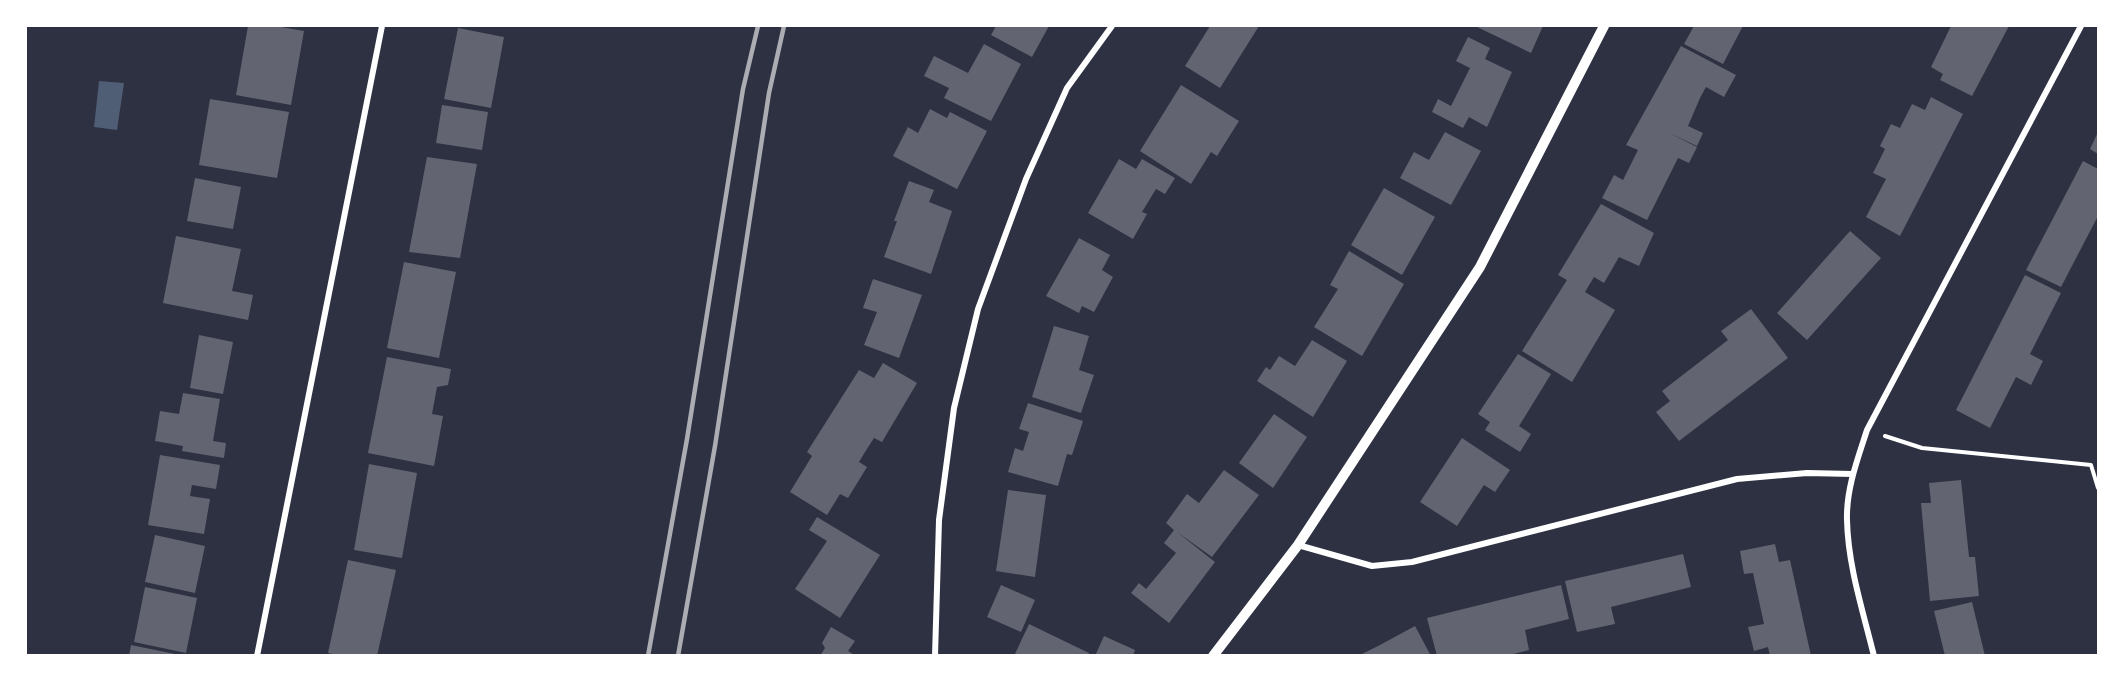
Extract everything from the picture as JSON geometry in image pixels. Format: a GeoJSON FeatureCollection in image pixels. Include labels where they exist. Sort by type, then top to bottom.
{"type":"FeatureCollection","features":[{"type":"Feature","properties":{"kind":"street"},"geometry":{"type":"LineString","coordinates":[[257,656],[382,26]]}},
{"type":"Feature","properties":{"kind":"street"},"geometry":{"type":"LineString","coordinates":[[935,656],[939,520],[954,408],[978,309],[1026,179],[1067,88],[1112,26]]}},
{"type":"Feature","properties":{"kind":"street"},"geometry":{"type":"LineString","coordinates":[[1214,656],[1298,545],[1480,267],[1604,26]]}},
{"type":"Feature","properties":{"kind":"street"},"geometry":{"type":"LineString","coordinates":[[1874,656],[1851,561],[1847,518],[1853,474],[1867,430],[2081,26]]}},
{"type":"Feature","properties":{"kind":"street"},"geometry":{"type":"LineString","coordinates":[[1298,545],[1372,566],[1412,562],[1737,479],[1807,473],[1853,474]]}},
{"type":"Feature","properties":{"kind":"path"},"geometry":{"type":"LineString","coordinates":[[1867,430],[1922,448],[2098,467]]}},
{"type":"Feature","properties":{"kind":"path"},"geometry":{"type":"LineString","coordinates":[[2091,465],[2098,488]]}},
{"type":"Feature","properties":{"kind":"water"},"geometry":{"type":"Polygon","coordinates":[[[99,81],[124,83],[117,130],[94,127],[99,81]]]}},
{"type":"Feature","properties":{"kind":"building"},"geometry":{"type":"Polygon","coordinates":[[[248,26],[275,26],[304,31],[291,105],[236,95],[248,26]]]}},
{"type":"Feature","properties":{"kind":"building"},"geometry":{"type":"Polygon","coordinates":[[[996,26],[1049,26],[1032,57],[991,35],[996,26]]]}},
{"type":"Feature","properties":{"kind":"building"},"geometry":{"type":"Polygon","coordinates":[[[1210,26],[1259,26],[1220,88],[1185,66],[1210,26]]]}},
{"type":"Feature","properties":{"kind":"building"},"geometry":{"type":"Polygon","coordinates":[[[1475,26],[1543,26],[1531,53],[1475,26]]]}},
{"type":"Feature","properties":{"kind":"building"},"geometry":{"type":"Polygon","coordinates":[[[1694,26],[1743,26],[1723,64],[1684,44],[1694,26]]]}},
{"type":"Feature","properties":{"kind":"building"},"geometry":{"type":"Polygon","coordinates":[[[1951,26],[2009,26],[1972,96],[1940,80],[1943,74],[1931,67],[1951,26]]]}},
{"type":"Feature","properties":{"kind":"building"},"geometry":{"type":"Polygon","coordinates":[[[458,28],[504,37],[491,108],[444,99],[458,28]]]}},
{"type":"Feature","properties":{"kind":"building"},"geometry":{"type":"Polygon","coordinates":[[[1468,37],[1490,48],[1485,59],[1512,72],[1487,127],[1469,117],[1463,128],[1432,112],[1438,99],[1451,106],[1470,68],[1456,61],[1468,37]]]}},
{"type":"Feature","properties":{"kind":"building"},"geometry":{"type":"Polygon","coordinates":[[[984,44],[1021,64],[991,121],[944,98],[949,88],[924,76],[934,56],[968,73],[984,44]]]}},
{"type":"Feature","properties":{"kind":"building"},"geometry":{"type":"Polygon","coordinates":[[[1681,46],[1736,75],[1724,97],[1706,87],[1688,126],[1703,133],[1697,146],[1669,133],[1697,147],[1689,163],[1678,158],[1647,220],[1602,198],[1614,175],[1623,180],[1638,150],[1626,145],[1681,46]]]}},
{"type":"Feature","properties":{"kind":"building"},"geometry":{"type":"Polygon","coordinates":[[[1181,85],[1239,121],[1217,156],[1211,152],[1191,184],[1140,151],[1181,85]]]}},
{"type":"Feature","properties":{"kind":"building"},"geometry":{"type":"Polygon","coordinates":[[[1931,97],[1963,114],[1900,236],[1866,217],[1886,179],[1873,173],[1885,149],[1880,146],[1891,124],[1900,128],[1912,104],[1925,110],[1931,97]]]}},
{"type":"Feature","properties":{"kind":"building"},"geometry":{"type":"Polygon","coordinates":[[[210,99],[289,112],[277,178],[199,165],[210,99]]]}},
{"type":"Feature","properties":{"kind":"building"},"geometry":{"type":"Polygon","coordinates":[[[442,105],[488,112],[482,150],[436,143],[442,105]]]}},
{"type":"Feature","properties":{"kind":"building"},"geometry":{"type":"Polygon","coordinates":[[[930,109],[947,118],[950,112],[987,131],[957,189],[893,156],[908,127],[918,133],[930,109]]]}},
{"type":"Feature","properties":{"kind":"building"},"geometry":{"type":"Polygon","coordinates":[[[1445,132],[1481,151],[1451,205],[1400,178],[1414,152],[1429,160],[1445,132]]]}},
{"type":"Feature","properties":{"kind":"building"},"geometry":{"type":"Polygon","coordinates":[[[2098,132],[2098,154],[2090,149],[2098,132]]]}},
{"type":"Feature","properties":{"kind":"building"},"geometry":{"type":"Polygon","coordinates":[[[427,157],[477,164],[460,258],[409,252],[427,157]]]}},
{"type":"Feature","properties":{"kind":"building"},"geometry":{"type":"Polygon","coordinates":[[[1119,159],[1136,169],[1142,159],[1175,178],[1165,194],[1156,189],[1142,212],[1147,214],[1133,239],[1088,213],[1119,159]]]}},
{"type":"Feature","properties":{"kind":"building"},"geometry":{"type":"Polygon","coordinates":[[[2083,161],[2098,169],[2098,216],[2061,287],[2026,270],[2083,161]]]}},
{"type":"Feature","properties":{"kind":"building"},"geometry":{"type":"Polygon","coordinates":[[[195,178],[241,187],[233,229],[187,221],[195,178]]]}},
{"type":"Feature","properties":{"kind":"building"},"geometry":{"type":"Polygon","coordinates":[[[909,181],[934,190],[929,202],[952,211],[931,274],[884,257],[909,181]]]}},
{"type":"Feature","properties":{"kind":"building"},"geometry":{"type":"Polygon","coordinates":[[[1384,188],[1435,217],[1402,275],[1351,245],[1384,188]]]}},
{"type":"Feature","properties":{"kind":"building"},"geometry":{"type":"Polygon","coordinates":[[[1601,204],[1654,233],[1639,266],[1619,257],[1604,283],[1594,277],[1585,292],[1615,310],[1572,382],[1522,351],[1567,280],[1558,275],[1601,204]]]}},
{"type":"Feature","properties":{"kind":"building"},"geometry":{"type":"Polygon","coordinates":[[[1850,231],[1881,258],[1807,340],[1777,313],[1850,231]]]}},
{"type":"Feature","properties":{"kind":"building"},"geometry":{"type":"Polygon","coordinates":[[[176,236],[241,249],[232,291],[253,295],[248,320],[163,303],[176,236]]]}},
{"type":"Feature","properties":{"kind":"building"},"geometry":{"type":"Polygon","coordinates":[[[1079,238],[1110,255],[1102,270],[1113,277],[1094,312],[1082,306],[1079,313],[1046,296],[1079,238]]]}},
{"type":"Feature","properties":{"kind":"building"},"geometry":{"type":"Polygon","coordinates":[[[1349,251],[1404,284],[1362,356],[1314,327],[1338,289],[1330,285],[1349,251]]]}},
{"type":"Feature","properties":{"kind":"building"},"geometry":{"type":"Polygon","coordinates":[[[404,262],[456,272],[439,358],[387,348],[404,262]]]}},
{"type":"Feature","properties":{"kind":"building"},"geometry":{"type":"Polygon","coordinates":[[[2025,275],[2061,293],[2030,354],[2043,361],[2031,385],[2016,377],[1990,428],[1956,410],[2025,275]]]}},
{"type":"Feature","properties":{"kind":"building"},"geometry":{"type":"Polygon","coordinates":[[[873,279],[922,295],[899,358],[864,345],[877,312],[863,308],[873,279]]]}},
{"type":"Feature","properties":{"kind":"building"},"geometry":{"type":"Polygon","coordinates":[[[1751,309],[1788,358],[1679,441],[1656,412],[1670,401],[1662,391],[1728,340],[1721,331],[1751,309]]]}},
{"type":"Feature","properties":{"kind":"building"},"geometry":{"type":"Polygon","coordinates":[[[1054,326],[1089,336],[1079,370],[1094,375],[1081,413],[1032,397],[1054,326]]]}},
{"type":"Feature","properties":{"kind":"building"},"geometry":{"type":"Polygon","coordinates":[[[199,335],[233,342],[223,394],[190,388],[199,335]]]}},
{"type":"Feature","properties":{"kind":"building"},"geometry":{"type":"Polygon","coordinates":[[[1312,340],[1347,361],[1313,417],[1257,381],[1266,367],[1270,370],[1279,356],[1295,366],[1312,340]]]}},
{"type":"Feature","properties":{"kind":"building"},"geometry":{"type":"Polygon","coordinates":[[[1518,354],[1551,374],[1519,426],[1531,434],[1520,452],[1485,430],[1490,422],[1478,414],[1518,354]]]}},
{"type":"Feature","properties":{"kind":"building"},"geometry":{"type":"Polygon","coordinates":[[[387,357],[451,369],[448,385],[437,387],[432,414],[443,416],[434,466],[368,453],[387,357]]]}},
{"type":"Feature","properties":{"kind":"building"},"geometry":{"type":"Polygon","coordinates":[[[883,363],[917,383],[882,442],[874,438],[859,462],[867,467],[848,498],[840,494],[827,515],[790,492],[812,456],[807,452],[859,370],[874,378],[883,363]]]}},
{"type":"Feature","properties":{"kind":"building"},"geometry":{"type":"Polygon","coordinates":[[[183,393],[220,399],[213,441],[226,443],[224,458],[182,451],[183,446],[155,441],[160,411],[179,414],[183,393]]]}},
{"type":"Feature","properties":{"kind":"building"},"geometry":{"type":"Polygon","coordinates":[[[1028,403],[1083,421],[1072,455],[1067,454],[1058,486],[1008,472],[1015,448],[1023,451],[1029,432],[1019,429],[1028,403]]]}},
{"type":"Feature","properties":{"kind":"building"},"geometry":{"type":"Polygon","coordinates":[[[1274,414],[1307,437],[1273,488],[1239,463],[1274,414]]]}},
{"type":"Feature","properties":{"kind":"building"},"geometry":{"type":"Polygon","coordinates":[[[1462,438],[1510,470],[1495,492],[1484,485],[1457,526],[1420,502],[1462,438]]]}},
{"type":"Feature","properties":{"kind":"building"},"geometry":{"type":"Polygon","coordinates":[[[160,455],[220,465],[216,489],[192,485],[190,496],[210,499],[204,534],[148,525],[160,455]]]}},
{"type":"Feature","properties":{"kind":"building"},"geometry":{"type":"Polygon","coordinates":[[[369,464],[417,473],[402,558],[354,550],[369,464]]]}},
{"type":"Feature","properties":{"kind":"building"},"geometry":{"type":"Polygon","coordinates":[[[1224,470],[1259,495],[1212,557],[1177,532],[1215,562],[1169,623],[1131,593],[1139,583],[1146,589],[1176,553],[1164,543],[1174,530],[1166,523],[1187,494],[1199,503],[1224,470]]]}},
{"type":"Feature","properties":{"kind":"building"},"geometry":{"type":"Polygon","coordinates":[[[1961,480],[1969,557],[1975,557],[1979,596],[1930,601],[1921,503],[1931,503],[1929,483],[1961,480]]]}},
{"type":"Feature","properties":{"kind":"building"},"geometry":{"type":"Polygon","coordinates":[[[1008,490],[1046,495],[1035,577],[996,571],[1008,490]]]}},
{"type":"Feature","properties":{"kind":"building"},"geometry":{"type":"Polygon","coordinates":[[[817,517],[880,555],[840,618],[795,589],[827,541],[809,530],[817,517]]]}},
{"type":"Feature","properties":{"kind":"building"},"geometry":{"type":"Polygon","coordinates":[[[155,535],[205,546],[195,593],[145,582],[155,535]]]}},
{"type":"Feature","properties":{"kind":"building"},"geometry":{"type":"Polygon","coordinates":[[[1775,544],[1779,562],[1790,560],[1811,656],[1770,656],[1768,647],[1754,651],[1748,627],[1764,624],[1753,573],[1744,574],[1740,551],[1775,544]]]}},
{"type":"Feature","properties":{"kind":"building"},"geometry":{"type":"Polygon","coordinates":[[[1683,554],[1691,587],[1611,607],[1615,624],[1577,632],[1565,581],[1683,554]]]}},
{"type":"Feature","properties":{"kind":"building"},"geometry":{"type":"Polygon","coordinates":[[[348,560],[396,570],[377,656],[341,656],[328,653],[348,560]]]}},
{"type":"Feature","properties":{"kind":"building"},"geometry":{"type":"Polygon","coordinates":[[[1001,585],[1035,600],[1021,632],[987,617],[1001,585]]]}},
{"type":"Feature","properties":{"kind":"building"},"geometry":{"type":"Polygon","coordinates":[[[1561,585],[1569,619],[1525,630],[1529,650],[1506,656],[1437,656],[1427,618],[1561,585]]]}},
{"type":"Feature","properties":{"kind":"building"},"geometry":{"type":"Polygon","coordinates":[[[145,587],[197,598],[186,653],[134,642],[145,587]]]}},
{"type":"Feature","properties":{"kind":"building"},"geometry":{"type":"Polygon","coordinates":[[[1972,602],[1985,656],[1945,656],[1934,611],[1972,602]]]}},
{"type":"Feature","properties":{"kind":"building"},"geometry":{"type":"Polygon","coordinates":[[[1029,624],[1089,653],[1089,656],[1014,656],[1029,624]]]}},
{"type":"Feature","properties":{"kind":"building"},"geometry":{"type":"Polygon","coordinates":[[[1415,626],[1431,656],[1358,656],[1380,645],[1415,626]]]}},
{"type":"Feature","properties":{"kind":"building"},"geometry":{"type":"Polygon","coordinates":[[[831,627],[855,641],[848,651],[856,656],[820,656],[825,648],[822,643],[831,627]]]}},
{"type":"Feature","properties":{"kind":"building"},"geometry":{"type":"Polygon","coordinates":[[[1104,636],[1135,650],[1133,656],[1095,656],[1104,636]]]}},
{"type":"Feature","properties":{"kind":"building"},"geometry":{"type":"Polygon","coordinates":[[[131,645],[175,654],[175,656],[129,656],[131,645]]]}},
{"type":"Feature","properties":{"kind":"railway"},"geometry":{"type":"LineString","coordinates":[[648,656],[687,439],[743,89],[758,26]]}},
{"type":"Feature","properties":{"kind":"railway"},"geometry":{"type":"LineString","coordinates":[[678,656],[715,446],[769,93],[784,26]]}}]}
